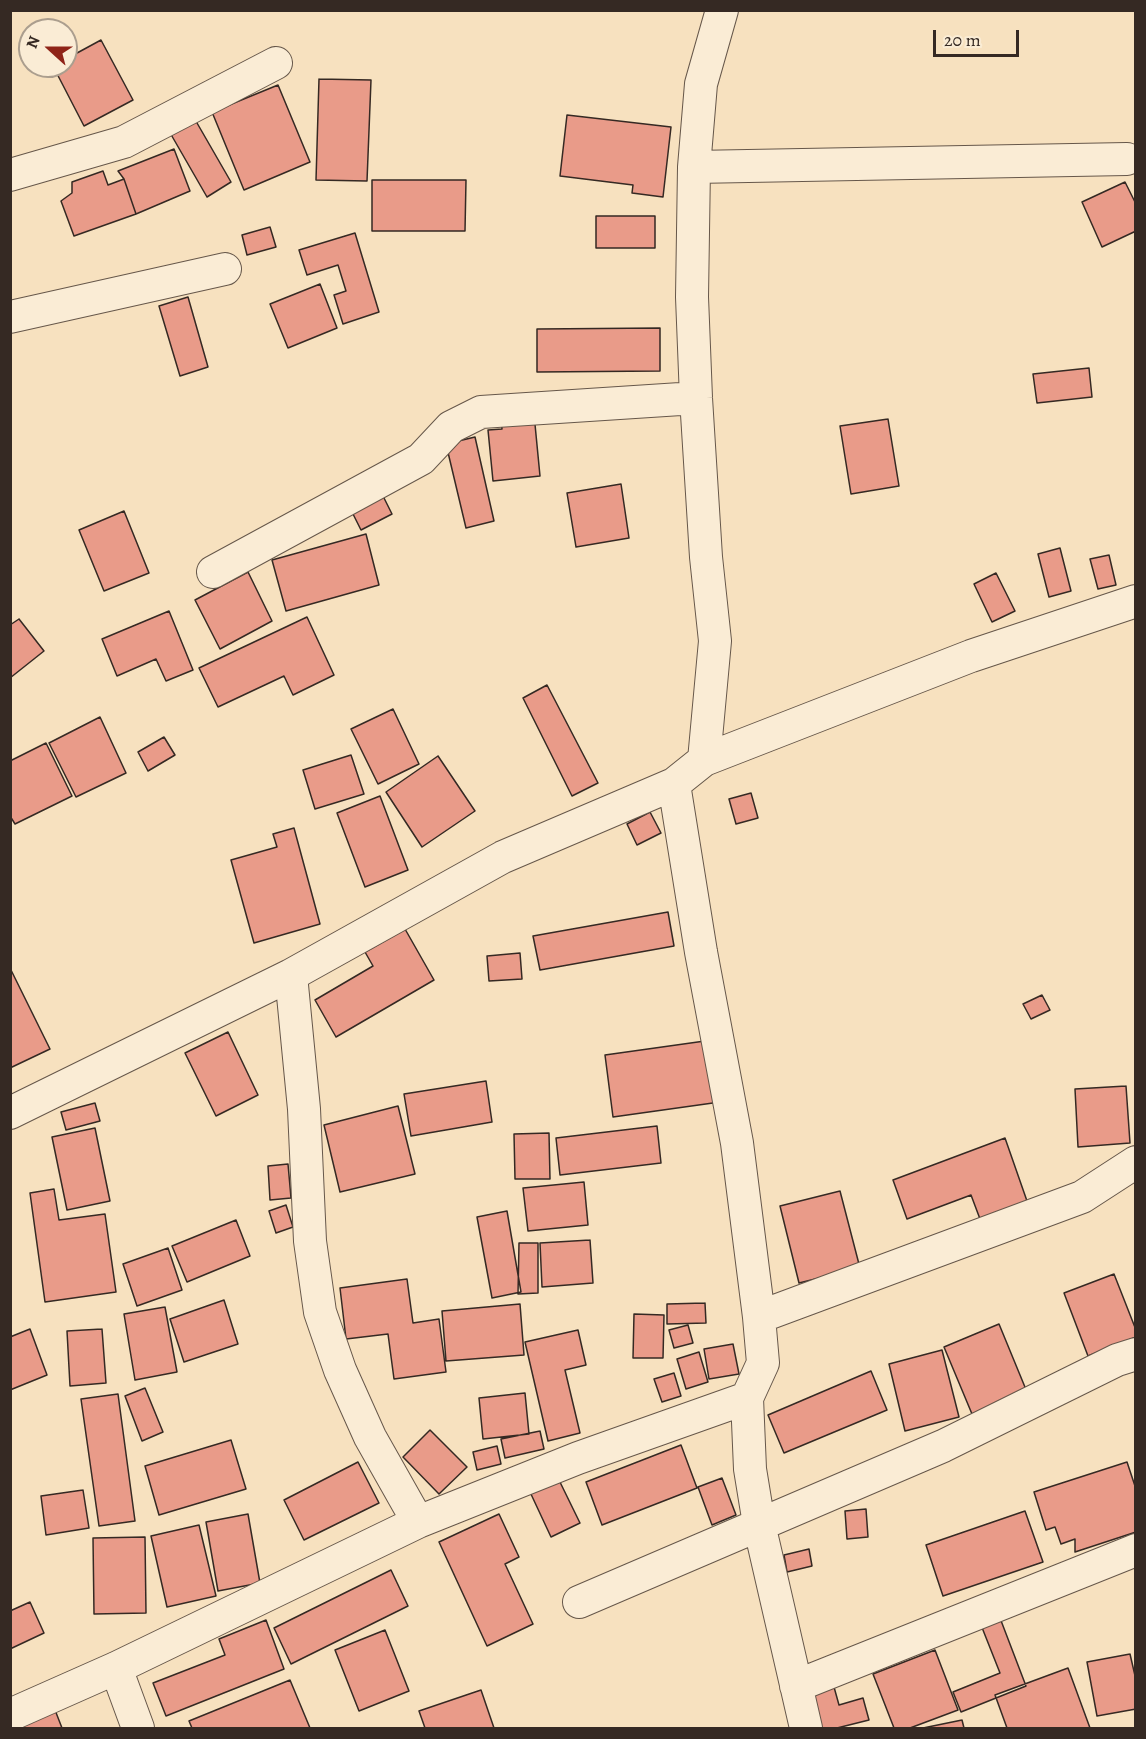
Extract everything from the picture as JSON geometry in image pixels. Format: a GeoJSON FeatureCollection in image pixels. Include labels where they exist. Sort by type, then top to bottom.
{"type":"FeatureCollection","features":[{"type":"Feature","properties":{"kind":"street"},"geometry":{"type":"LineString","coordinates":[[704,760],[715,641],[706,557],[696,398],[692,297],[694,167],[701,84],[722,10]]}},
{"type":"Feature","properties":{"kind":"street"},"geometry":{"type":"LineString","coordinates":[[10,175],[124,142],[276,63]]}},
{"type":"Feature","properties":{"kind":"street"},"geometry":{"type":"LineString","coordinates":[[694,167],[1127,159]]}},
{"type":"Feature","properties":{"kind":"street"},"geometry":{"type":"LineString","coordinates":[[10,317],[225,269]]}},
{"type":"Feature","properties":{"kind":"street"},"geometry":{"type":"LineString","coordinates":[[213,572],[421,459],[451,427],[481,412],[696,398]]}},
{"type":"Feature","properties":{"kind":"street"},"geometry":{"type":"LineString","coordinates":[[10,1113],[291,975],[504,857],[674,784],[704,760],[970,656],[1136,601]]}},
{"type":"Feature","properties":{"kind":"street"},"geometry":{"type":"LineString","coordinates":[[674,784],[701,952],[737,1143],[759,1317],[763,1364],[747,1398],[750,1469],[759,1524],[806,1728]]}},
{"type":"Feature","properties":{"kind":"street"},"geometry":{"type":"LineString","coordinates":[[291,975],[304,1109],[310,1240],[320,1312],[340,1370],[370,1437],[418,1522]]}},
{"type":"Feature","properties":{"kind":"street"},"geometry":{"type":"LineString","coordinates":[[759,1317],[1082,1197],[1136,1162]]}},
{"type":"Feature","properties":{"kind":"street"},"geometry":{"type":"LineString","coordinates":[[579,1602],[943,1446],[1117,1360],[1136,1354]]}},
{"type":"Feature","properties":{"kind":"street"},"geometry":{"type":"LineString","coordinates":[[10,1715],[116,1668],[418,1522],[578,1458],[747,1398]]}},
{"type":"Feature","properties":{"kind":"street"},"geometry":{"type":"LineString","coordinates":[[796,1686],[1136,1550]]}},
{"type":"Feature","properties":{"kind":"street"},"geometry":{"type":"LineString","coordinates":[[116,1668],[138,1728]]}},
{"type":"Feature","properties":{"kind":"building"},"geometry":{"type":"Polygon","coordinates":[[[101,40],[133,100],[84,126],[59,78],[78,78],[78,52],[101,40]]]}},
{"type":"Feature","properties":{"kind":"building"},"geometry":{"type":"Polygon","coordinates":[[[319,79],[371,80],[367,181],[316,180],[319,79]]]}},
{"type":"Feature","properties":{"kind":"building"},"geometry":{"type":"Polygon","coordinates":[[[278,85],[310,162],[244,190],[212,112],[278,85]]]}},
{"type":"Feature","properties":{"kind":"building"},"geometry":{"type":"Polygon","coordinates":[[[567,115],[671,127],[663,197],[632,193],[633,185],[560,176],[567,115]]]}},
{"type":"Feature","properties":{"kind":"building"},"geometry":{"type":"Polygon","coordinates":[[[193,116],[231,182],[207,197],[169,131],[193,116]]]}},
{"type":"Feature","properties":{"kind":"building"},"geometry":{"type":"Polygon","coordinates":[[[174,149],[190,191],[136,214],[124,179],[118,171],[174,149]]]}},
{"type":"Feature","properties":{"kind":"building"},"geometry":{"type":"Polygon","coordinates":[[[103,171],[108,185],[124,179],[136,214],[74,236],[61,201],[72,193],[72,182],[103,171]]]}},
{"type":"Feature","properties":{"kind":"building"},"geometry":{"type":"Polygon","coordinates":[[[372,180],[466,180],[465,231],[372,231],[372,180]]]}},
{"type":"Feature","properties":{"kind":"building"},"geometry":{"type":"Polygon","coordinates":[[[1125,182],[1136,204],[1136,231],[1102,247],[1082,202],[1125,182]]]}},
{"type":"Feature","properties":{"kind":"building"},"geometry":{"type":"Polygon","coordinates":[[[596,216],[655,216],[655,248],[596,248],[596,216]]]}},
{"type":"Feature","properties":{"kind":"building"},"geometry":{"type":"Polygon","coordinates":[[[270,227],[276,247],[247,255],[242,235],[270,227]]]}},
{"type":"Feature","properties":{"kind":"building"},"geometry":{"type":"Polygon","coordinates":[[[355,233],[379,312],[343,324],[334,295],[346,291],[338,265],[307,275],[299,250],[355,233]]]}},
{"type":"Feature","properties":{"kind":"building"},"geometry":{"type":"Polygon","coordinates":[[[320,284],[337,328],[288,348],[270,304],[320,284]]]}},
{"type":"Feature","properties":{"kind":"building"},"geometry":{"type":"Polygon","coordinates":[[[188,297],[208,367],[180,376],[159,306],[188,297]]]}},
{"type":"Feature","properties":{"kind":"building"},"geometry":{"type":"Polygon","coordinates":[[[660,328],[660,371],[537,372],[537,329],[660,328]]]}},
{"type":"Feature","properties":{"kind":"building"},"geometry":{"type":"Polygon","coordinates":[[[1089,368],[1092,397],[1037,403],[1033,374],[1089,368]]]}},
{"type":"Feature","properties":{"kind":"building"},"geometry":{"type":"Polygon","coordinates":[[[534,414],[540,476],[493,481],[488,430],[502,429],[501,418],[534,414]]]}},
{"type":"Feature","properties":{"kind":"building"},"geometry":{"type":"Polygon","coordinates":[[[888,419],[899,486],[851,494],[840,426],[888,419]]]}},
{"type":"Feature","properties":{"kind":"building"},"geometry":{"type":"Polygon","coordinates":[[[475,437],[494,521],[466,528],[446,444],[475,437]]]}},
{"type":"Feature","properties":{"kind":"building"},"geometry":{"type":"Polygon","coordinates":[[[621,484],[629,538],[576,547],[567,493],[621,484]]]}},
{"type":"Feature","properties":{"kind":"building"},"geometry":{"type":"Polygon","coordinates":[[[379,488],[392,514],[361,530],[348,504],[379,488]]]}},
{"type":"Feature","properties":{"kind":"building"},"geometry":{"type":"Polygon","coordinates":[[[124,511],[149,573],[104,591],[79,530],[124,511]]]}},
{"type":"Feature","properties":{"kind":"building"},"geometry":{"type":"Polygon","coordinates":[[[366,534],[379,585],[286,611],[272,560],[366,534]]]}},
{"type":"Feature","properties":{"kind":"building"},"geometry":{"type":"Polygon","coordinates":[[[1060,548],[1071,591],[1049,597],[1038,554],[1060,548]]]}},
{"type":"Feature","properties":{"kind":"building"},"geometry":{"type":"Polygon","coordinates":[[[1109,555],[1116,585],[1098,589],[1090,559],[1109,555]]]}},
{"type":"Feature","properties":{"kind":"building"},"geometry":{"type":"Polygon","coordinates":[[[248,572],[272,621],[220,649],[195,600],[248,572]]]}},
{"type":"Feature","properties":{"kind":"building"},"geometry":{"type":"Polygon","coordinates":[[[996,573],[1015,611],[992,622],[974,584],[996,573]]]}},
{"type":"Feature","properties":{"kind":"building"},"geometry":{"type":"Polygon","coordinates":[[[169,611],[193,670],[166,681],[156,659],[117,676],[102,639],[169,611]]]}},
{"type":"Feature","properties":{"kind":"building"},"geometry":{"type":"Polygon","coordinates":[[[307,617],[334,675],[293,695],[284,676],[218,707],[199,668],[307,617]]]}},
{"type":"Feature","properties":{"kind":"building"},"geometry":{"type":"Polygon","coordinates":[[[19,619],[44,651],[10,678],[10,625],[19,619]]]}},
{"type":"Feature","properties":{"kind":"building"},"geometry":{"type":"Polygon","coordinates":[[[547,685],[598,783],[572,796],[523,698],[547,685]]]}},
{"type":"Feature","properties":{"kind":"building"},"geometry":{"type":"Polygon","coordinates":[[[393,709],[419,764],[378,784],[351,729],[393,709]]]}},
{"type":"Feature","properties":{"kind":"building"},"geometry":{"type":"Polygon","coordinates":[[[100,717],[126,773],[76,797],[49,743],[100,717]]]}},
{"type":"Feature","properties":{"kind":"building"},"geometry":{"type":"Polygon","coordinates":[[[164,737],[175,755],[148,771],[138,752],[164,737]]]}},
{"type":"Feature","properties":{"kind":"building"},"geometry":{"type":"Polygon","coordinates":[[[46,743],[72,796],[15,824],[10,816],[10,761],[46,743]]]}},
{"type":"Feature","properties":{"kind":"building"},"geometry":{"type":"Polygon","coordinates":[[[351,755],[364,794],[315,809],[303,770],[351,755]]]}},
{"type":"Feature","properties":{"kind":"building"},"geometry":{"type":"Polygon","coordinates":[[[438,756],[475,811],[422,847],[386,792],[438,756]]]}},
{"type":"Feature","properties":{"kind":"building"},"geometry":{"type":"Polygon","coordinates":[[[751,793],[758,818],[736,824],[729,799],[751,793]]]}},
{"type":"Feature","properties":{"kind":"building"},"geometry":{"type":"Polygon","coordinates":[[[380,796],[408,870],[365,887],[337,813],[380,796]]]}},
{"type":"Feature","properties":{"kind":"building"},"geometry":{"type":"Polygon","coordinates":[[[650,812],[661,833],[637,845],[627,824],[650,812]]]}},
{"type":"Feature","properties":{"kind":"building"},"geometry":{"type":"Polygon","coordinates":[[[294,828],[320,924],[254,943],[231,860],[277,847],[273,834],[294,828]]]}},
{"type":"Feature","properties":{"kind":"building"},"geometry":{"type":"Polygon","coordinates":[[[668,912],[674,946],[540,970],[533,936],[668,912]]]}},
{"type":"Feature","properties":{"kind":"building"},"geometry":{"type":"Polygon","coordinates":[[[405,929],[434,980],[336,1037],[315,1000],[373,966],[365,952],[405,929]]]}},
{"type":"Feature","properties":{"kind":"building"},"geometry":{"type":"Polygon","coordinates":[[[520,953],[522,979],[489,981],[487,956],[520,953]]]}},
{"type":"Feature","properties":{"kind":"building"},"geometry":{"type":"Polygon","coordinates":[[[10,968],[50,1049],[10,1068],[10,968]]]}},
{"type":"Feature","properties":{"kind":"building"},"geometry":{"type":"Polygon","coordinates":[[[1042,995],[1050,1010],[1031,1019],[1023,1004],[1042,995]]]}},
{"type":"Feature","properties":{"kind":"building"},"geometry":{"type":"Polygon","coordinates":[[[228,1032],[258,1095],[216,1116],[185,1053],[228,1032]]]}},
{"type":"Feature","properties":{"kind":"building"},"geometry":{"type":"Polygon","coordinates":[[[712,1040],[720,1102],[613,1117],[605,1055],[712,1040]]]}},
{"type":"Feature","properties":{"kind":"building"},"geometry":{"type":"Polygon","coordinates":[[[486,1081],[492,1122],[411,1136],[404,1094],[486,1081]]]}},
{"type":"Feature","properties":{"kind":"building"},"geometry":{"type":"Polygon","coordinates":[[[1126,1086],[1130,1143],[1078,1147],[1075,1089],[1126,1086]]]}},
{"type":"Feature","properties":{"kind":"building"},"geometry":{"type":"Polygon","coordinates":[[[95,1103],[100,1121],[66,1130],[61,1112],[95,1103]]]}},
{"type":"Feature","properties":{"kind":"building"},"geometry":{"type":"Polygon","coordinates":[[[398,1106],[415,1174],[340,1192],[324,1125],[398,1106]]]}},
{"type":"Feature","properties":{"kind":"building"},"geometry":{"type":"Polygon","coordinates":[[[657,1126],[661,1163],[560,1175],[556,1138],[657,1126]]]}},
{"type":"Feature","properties":{"kind":"building"},"geometry":{"type":"Polygon","coordinates":[[[95,1128],[110,1201],[67,1210],[52,1137],[95,1128]]]}},
{"type":"Feature","properties":{"kind":"building"},"geometry":{"type":"Polygon","coordinates":[[[549,1133],[550,1179],[515,1179],[514,1134],[549,1133]]]}},
{"type":"Feature","properties":{"kind":"building"},"geometry":{"type":"Polygon","coordinates":[[[1005,1138],[1027,1201],[980,1219],[971,1195],[907,1219],[893,1180],[1005,1138]]]}},
{"type":"Feature","properties":{"kind":"building"},"geometry":{"type":"Polygon","coordinates":[[[288,1164],[291,1198],[270,1200],[268,1166],[288,1164]]]}},
{"type":"Feature","properties":{"kind":"building"},"geometry":{"type":"Polygon","coordinates":[[[584,1182],[588,1225],[528,1231],[523,1188],[584,1182]]]}},
{"type":"Feature","properties":{"kind":"building"},"geometry":{"type":"Polygon","coordinates":[[[54,1189],[59,1220],[105,1214],[116,1292],[45,1302],[30,1193],[54,1189]]]}},
{"type":"Feature","properties":{"kind":"building"},"geometry":{"type":"Polygon","coordinates":[[[840,1191],[860,1268],[799,1283],[780,1206],[840,1191]]]}},
{"type":"Feature","properties":{"kind":"building"},"geometry":{"type":"Polygon","coordinates":[[[286,1205],[293,1227],[276,1233],[269,1211],[286,1205]]]}},
{"type":"Feature","properties":{"kind":"building"},"geometry":{"type":"Polygon","coordinates":[[[507,1211],[521,1292],[492,1298],[477,1217],[507,1211]]]}},
{"type":"Feature","properties":{"kind":"building"},"geometry":{"type":"Polygon","coordinates":[[[236,1220],[250,1256],[187,1282],[172,1246],[236,1220]]]}},
{"type":"Feature","properties":{"kind":"building"},"geometry":{"type":"Polygon","coordinates":[[[590,1240],[593,1283],[542,1287],[540,1243],[590,1240]]]}},
{"type":"Feature","properties":{"kind":"building"},"geometry":{"type":"Polygon","coordinates":[[[519,1243],[538,1243],[538,1293],[518,1294],[519,1243]]]}},
{"type":"Feature","properties":{"kind":"building"},"geometry":{"type":"Polygon","coordinates":[[[168,1248],[182,1290],[137,1306],[123,1264],[168,1248]]]}},
{"type":"Feature","properties":{"kind":"building"},"geometry":{"type":"Polygon","coordinates":[[[1114,1274],[1136,1330],[1136,1337],[1088,1356],[1064,1293],[1114,1274]]]}},
{"type":"Feature","properties":{"kind":"building"},"geometry":{"type":"Polygon","coordinates":[[[407,1279],[413,1323],[439,1319],[446,1372],[394,1379],[388,1334],[346,1339],[340,1288],[407,1279]]]}},
{"type":"Feature","properties":{"kind":"building"},"geometry":{"type":"Polygon","coordinates":[[[224,1300],[238,1344],[184,1362],[170,1319],[224,1300]]]}},
{"type":"Feature","properties":{"kind":"building"},"geometry":{"type":"Polygon","coordinates":[[[705,1303],[706,1323],[667,1324],[667,1304],[705,1303]]]}},
{"type":"Feature","properties":{"kind":"building"},"geometry":{"type":"Polygon","coordinates":[[[520,1304],[524,1355],[446,1361],[442,1311],[520,1304]]]}},
{"type":"Feature","properties":{"kind":"building"},"geometry":{"type":"Polygon","coordinates":[[[165,1307],[177,1372],[135,1380],[124,1314],[165,1307]]]}},
{"type":"Feature","properties":{"kind":"building"},"geometry":{"type":"Polygon","coordinates":[[[634,1314],[664,1315],[663,1358],[633,1358],[634,1314]]]}},
{"type":"Feature","properties":{"kind":"building"},"geometry":{"type":"Polygon","coordinates":[[[999,1324],[1027,1392],[972,1414],[944,1347],[999,1324]]]}},
{"type":"Feature","properties":{"kind":"building"},"geometry":{"type":"Polygon","coordinates":[[[688,1325],[693,1343],[674,1348],[669,1330],[688,1325]]]}},
{"type":"Feature","properties":{"kind":"building"},"geometry":{"type":"Polygon","coordinates":[[[30,1329],[47,1375],[10,1390],[10,1337],[30,1329]]]}},
{"type":"Feature","properties":{"kind":"building"},"geometry":{"type":"Polygon","coordinates":[[[102,1329],[106,1383],[70,1386],[67,1331],[102,1329]]]}},
{"type":"Feature","properties":{"kind":"building"},"geometry":{"type":"Polygon","coordinates":[[[578,1330],[586,1365],[565,1370],[580,1433],[548,1441],[525,1342],[578,1330]]]}},
{"type":"Feature","properties":{"kind":"building"},"geometry":{"type":"Polygon","coordinates":[[[733,1344],[739,1374],[709,1379],[704,1349],[733,1344]]]}},
{"type":"Feature","properties":{"kind":"building"},"geometry":{"type":"Polygon","coordinates":[[[942,1350],[959,1417],[905,1431],[889,1364],[942,1350]]]}},
{"type":"Feature","properties":{"kind":"building"},"geometry":{"type":"Polygon","coordinates":[[[699,1352],[708,1382],[686,1389],[677,1359],[699,1352]]]}},
{"type":"Feature","properties":{"kind":"building"},"geometry":{"type":"Polygon","coordinates":[[[871,1371],[887,1410],[784,1453],[768,1415],[871,1371]]]}},
{"type":"Feature","properties":{"kind":"building"},"geometry":{"type":"Polygon","coordinates":[[[674,1373],[681,1396],[662,1402],[654,1379],[674,1373]]]}},
{"type":"Feature","properties":{"kind":"building"},"geometry":{"type":"Polygon","coordinates":[[[145,1388],[163,1432],[142,1441],[125,1396],[145,1388]]]}},
{"type":"Feature","properties":{"kind":"building"},"geometry":{"type":"Polygon","coordinates":[[[525,1393],[529,1434],[483,1439],[479,1398],[525,1393]]]}},
{"type":"Feature","properties":{"kind":"building"},"geometry":{"type":"Polygon","coordinates":[[[118,1394],[135,1521],[99,1526],[81,1399],[118,1394]]]}},
{"type":"Feature","properties":{"kind":"building"},"geometry":{"type":"Polygon","coordinates":[[[430,1430],[467,1467],[439,1494],[403,1457],[430,1430]]]}},
{"type":"Feature","properties":{"kind":"building"},"geometry":{"type":"Polygon","coordinates":[[[540,1431],[544,1449],[505,1458],[501,1439],[540,1431]]]}},
{"type":"Feature","properties":{"kind":"building"},"geometry":{"type":"Polygon","coordinates":[[[231,1440],[246,1489],[159,1515],[145,1466],[231,1440]]]}},
{"type":"Feature","properties":{"kind":"building"},"geometry":{"type":"Polygon","coordinates":[[[681,1445],[697,1488],[602,1525],[586,1482],[681,1445]]]}},
{"type":"Feature","properties":{"kind":"building"},"geometry":{"type":"Polygon","coordinates":[[[497,1446],[501,1464],[477,1470],[473,1452],[497,1446]]]}},
{"type":"Feature","properties":{"kind":"building"},"geometry":{"type":"Polygon","coordinates":[[[358,1462],[379,1503],[304,1540],[284,1500],[358,1462]]]}},
{"type":"Feature","properties":{"kind":"building"},"geometry":{"type":"Polygon","coordinates":[[[1127,1462],[1136,1489],[1136,1532],[1075,1552],[1075,1539],[1061,1544],[1055,1527],[1046,1530],[1034,1492],[1127,1462]]]}},
{"type":"Feature","properties":{"kind":"building"},"geometry":{"type":"Polygon","coordinates":[[[558,1478],[580,1523],[551,1537],[530,1492],[558,1478]]]}},
{"type":"Feature","properties":{"kind":"building"},"geometry":{"type":"Polygon","coordinates":[[[722,1478],[736,1515],[712,1525],[698,1487],[722,1478]]]}},
{"type":"Feature","properties":{"kind":"building"},"geometry":{"type":"Polygon","coordinates":[[[83,1490],[89,1528],[46,1535],[41,1496],[83,1490]]]}},
{"type":"Feature","properties":{"kind":"building"},"geometry":{"type":"Polygon","coordinates":[[[866,1509],[868,1537],[847,1539],[845,1511],[866,1509]]]}},
{"type":"Feature","properties":{"kind":"building"},"geometry":{"type":"Polygon","coordinates":[[[1025,1511],[1043,1562],[943,1596],[926,1545],[1025,1511]]]}},
{"type":"Feature","properties":{"kind":"building"},"geometry":{"type":"Polygon","coordinates":[[[248,1514],[260,1583],[218,1591],[206,1522],[248,1514]]]}},
{"type":"Feature","properties":{"kind":"building"},"geometry":{"type":"Polygon","coordinates":[[[499,1514],[519,1557],[505,1564],[533,1624],[487,1646],[439,1542],[499,1514]]]}},
{"type":"Feature","properties":{"kind":"building"},"geometry":{"type":"Polygon","coordinates":[[[199,1525],[216,1596],[167,1607],[151,1536],[199,1525]]]}},
{"type":"Feature","properties":{"kind":"building"},"geometry":{"type":"Polygon","coordinates":[[[145,1537],[146,1613],[94,1614],[93,1538],[145,1537]]]}},
{"type":"Feature","properties":{"kind":"building"},"geometry":{"type":"Polygon","coordinates":[[[809,1549],[812,1566],[787,1572],[784,1555],[809,1549]]]}},
{"type":"Feature","properties":{"kind":"building"},"geometry":{"type":"Polygon","coordinates":[[[391,1570],[408,1606],[291,1664],[274,1628],[391,1570]]]}},
{"type":"Feature","properties":{"kind":"building"},"geometry":{"type":"Polygon","coordinates":[[[30,1602],[44,1633],[10,1649],[10,1611],[30,1602]]]}},
{"type":"Feature","properties":{"kind":"building"},"geometry":{"type":"Polygon","coordinates":[[[1000,1618],[1026,1686],[961,1712],[953,1692],[1000,1673],[981,1625],[1000,1618]]]}},
{"type":"Feature","properties":{"kind":"building"},"geometry":{"type":"Polygon","coordinates":[[[266,1620],[284,1669],[166,1716],[153,1683],[225,1655],[219,1639],[266,1620]]]}},
{"type":"Feature","properties":{"kind":"building"},"geometry":{"type":"Polygon","coordinates":[[[385,1630],[409,1691],[359,1711],[335,1650],[385,1630]]]}},
{"type":"Feature","properties":{"kind":"building"},"geometry":{"type":"Polygon","coordinates":[[[935,1650],[958,1710],[910,1728],[894,1728],[873,1674],[935,1650]]]}},
{"type":"Feature","properties":{"kind":"building"},"geometry":{"type":"Polygon","coordinates":[[[1130,1654],[1136,1680],[1136,1709],[1097,1716],[1087,1662],[1130,1654]]]}},
{"type":"Feature","properties":{"kind":"building"},"geometry":{"type":"Polygon","coordinates":[[[1068,1668],[1090,1728],[1007,1728],[995,1695],[1068,1668]]]}},
{"type":"Feature","properties":{"kind":"building"},"geometry":{"type":"Polygon","coordinates":[[[290,1680],[310,1728],[192,1728],[189,1721],[290,1680]]]}},
{"type":"Feature","properties":{"kind":"building"},"geometry":{"type":"Polygon","coordinates":[[[834,1687],[839,1705],[863,1698],[869,1720],[837,1728],[821,1728],[811,1692],[834,1687]]]}},
{"type":"Feature","properties":{"kind":"building"},"geometry":{"type":"Polygon","coordinates":[[[481,1690],[494,1728],[425,1728],[419,1711],[481,1690]]]}},
{"type":"Feature","properties":{"kind":"building"},"geometry":{"type":"Polygon","coordinates":[[[55,1710],[62,1728],[10,1728],[55,1710]]]}},
{"type":"Feature","properties":{"kind":"building"},"geometry":{"type":"Polygon","coordinates":[[[962,1720],[964,1728],[923,1728],[962,1720]]]}}]}
